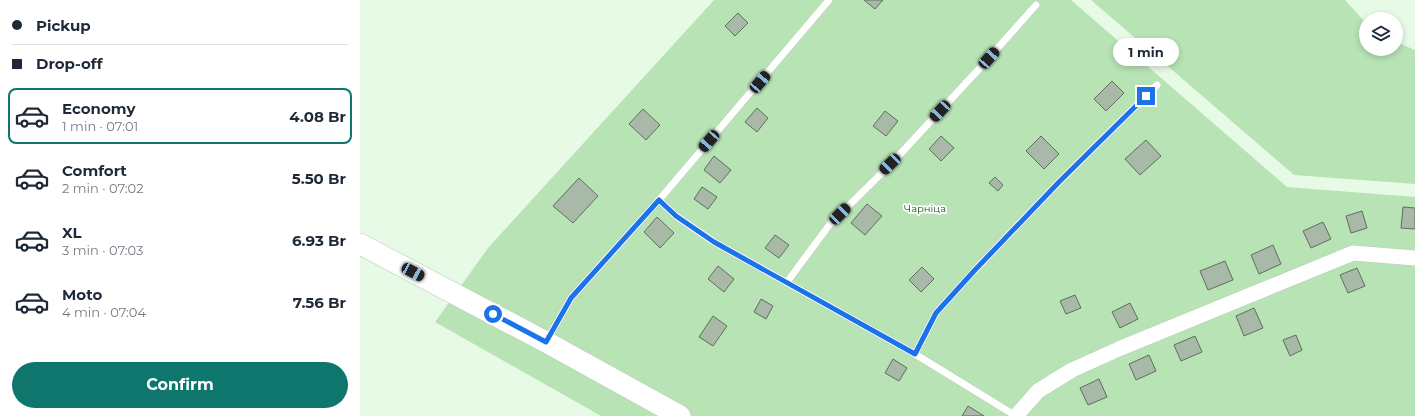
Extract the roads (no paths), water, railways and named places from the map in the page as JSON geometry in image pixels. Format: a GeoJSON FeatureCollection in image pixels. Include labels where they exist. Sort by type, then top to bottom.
{"type":"FeatureCollection","features":[{"type":"Feature","properties":{"kind":"main road"},"geometry":{"type":"LineString","coordinates":[[360,244],[546,342],[680,416]]}},
{"type":"Feature","properties":{"kind":"street"},"geometry":{"type":"LineString","coordinates":[[1016,416],[1038,391],[1072,370],[1128,345],[1353,253],[1415,258]]}},
{"type":"Feature","properties":{"kind":"lane"},"geometry":{"type":"LineString","coordinates":[[546,342],[571,298],[659,200],[829,0]]}},
{"type":"Feature","properties":{"kind":"lane"},"geometry":{"type":"LineString","coordinates":[[787,282],[830,224],[890,164],[980,69],[1036,5]]}},
{"type":"Feature","properties":{"kind":"lane"},"geometry":{"type":"LineString","coordinates":[[915,354],[936,313],[1059,182],[1157,85]]}},
{"type":"Feature","properties":{"kind":"lane"},"geometry":{"type":"LineString","coordinates":[[659,200],[676,216],[714,242],[915,354],[1016,416]]}},
{"type":"Feature","properties":{"kind":"park label","name":"Чарніца"},"geometry":{"type":"Point","coordinates":[925,208]}}]}
